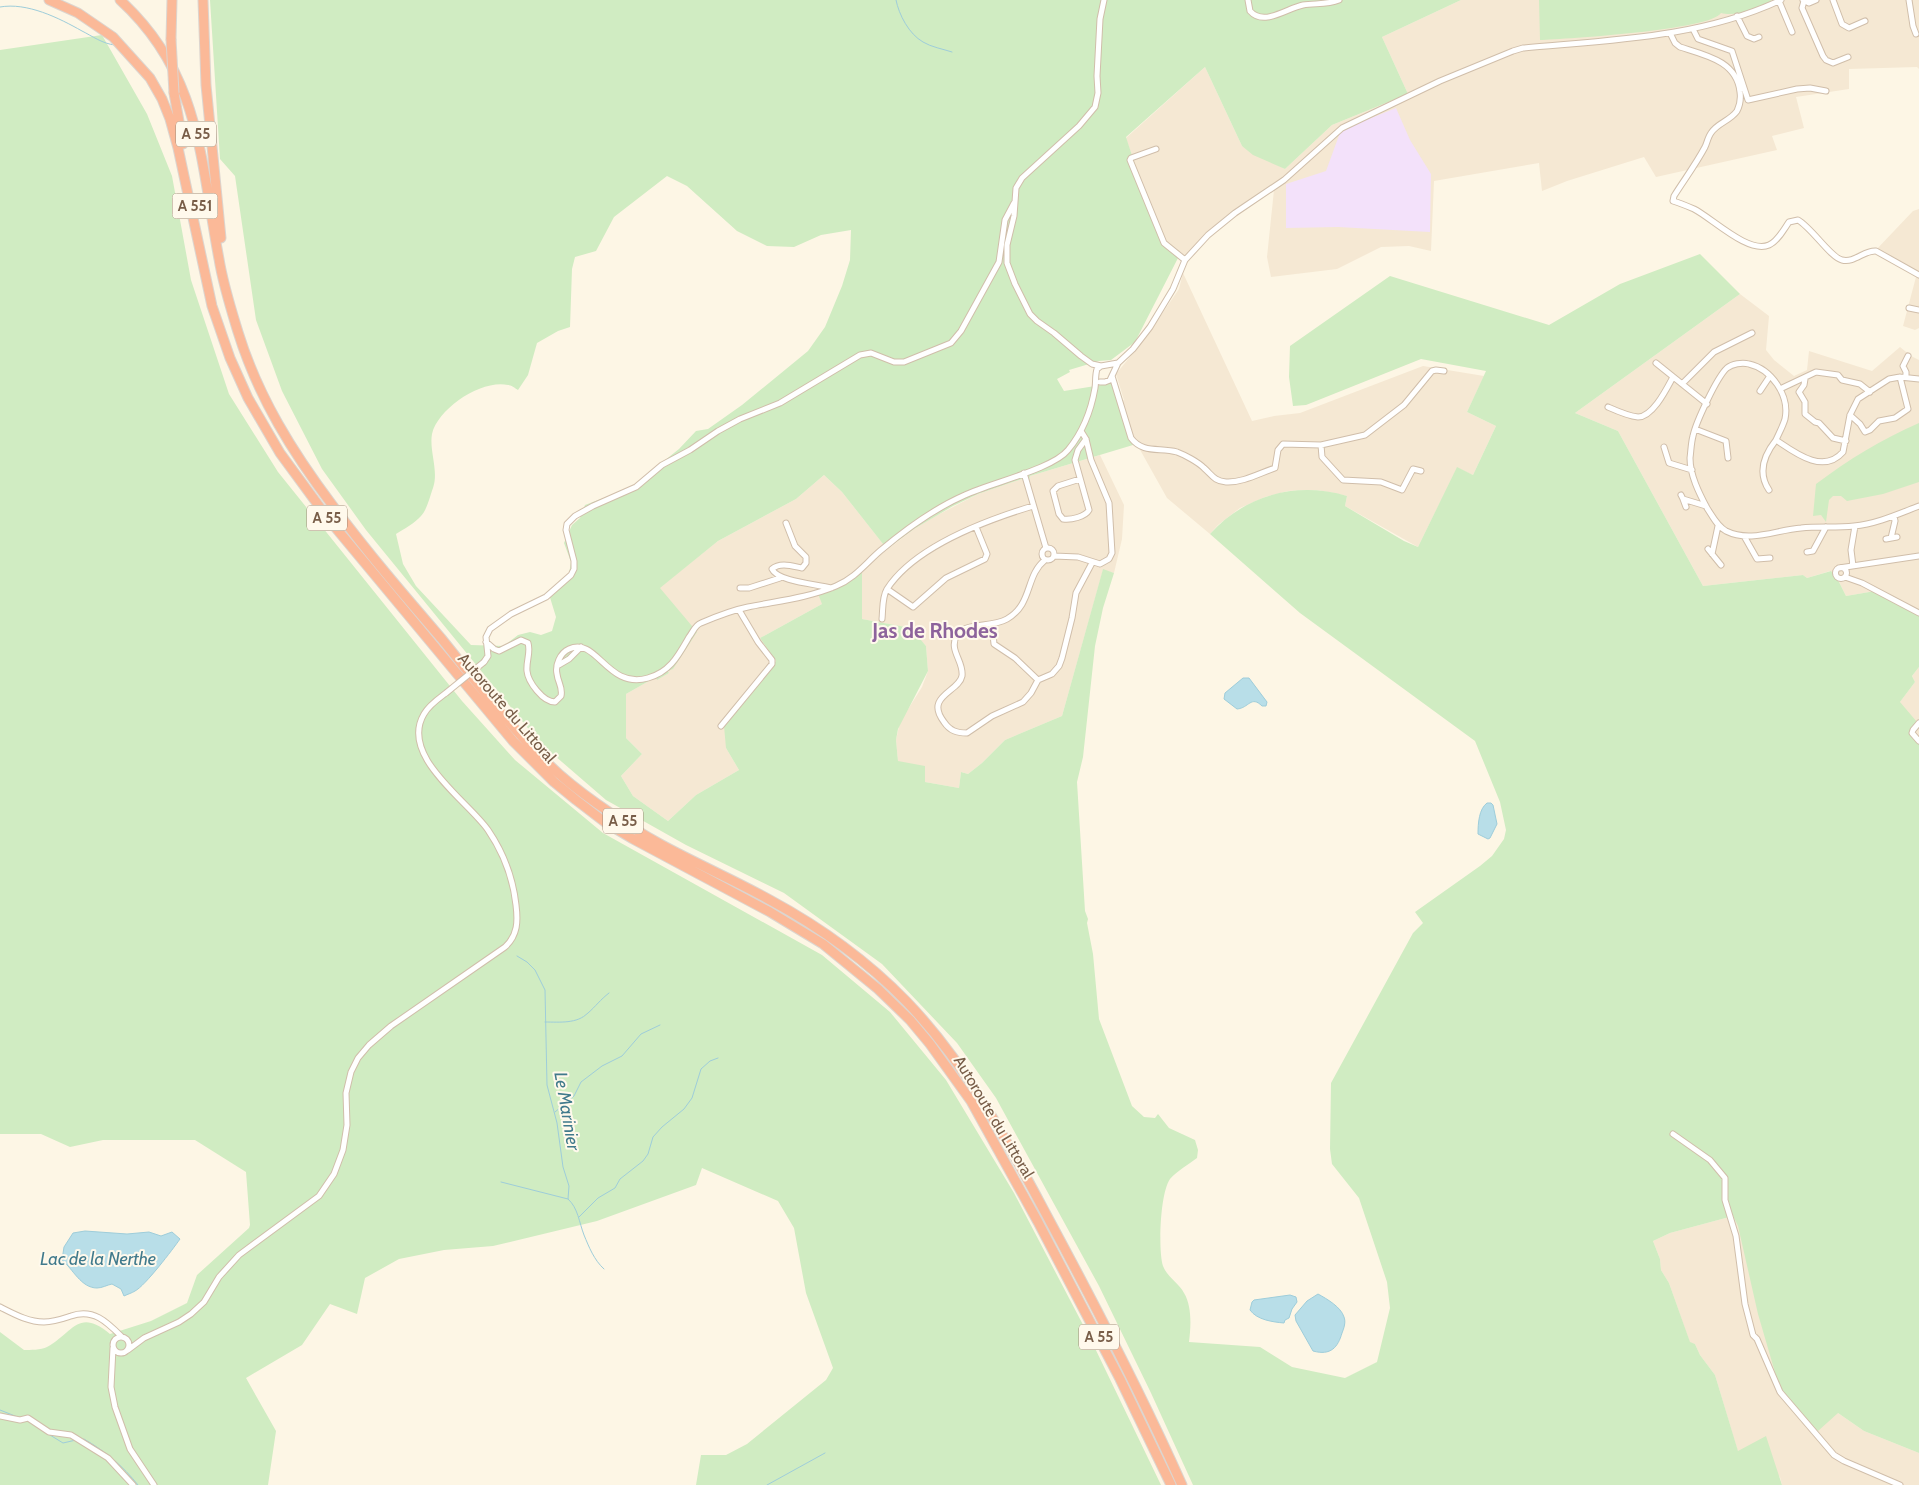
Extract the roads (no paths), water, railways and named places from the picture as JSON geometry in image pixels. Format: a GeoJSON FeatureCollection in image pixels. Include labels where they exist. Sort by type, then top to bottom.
{"type":"FeatureCollection","features":[{"type":"Feature","properties":{"kind":"highway","name":"Autoroute du Littoral"},"geometry":{"type":"LineString","coordinates":[[49,0],[78,13],[113,37],[150,78],[162,99],[178,148],[212,306],[230,358],[248,398],[280,453],[330,521],[485,708],[529,758],[576,800],[619,831],[770,912],[823,944],[878,989],[910,1020],[930,1044],[970,1101],[1029,1205],[1090,1320],[1171,1485]]}},
{"type":"Feature","properties":{"kind":"highway","name":"Autoroute du Littoral"},"geometry":{"type":"LineString","coordinates":[[120,0],[144,25],[162,48],[186,96],[200,152],[218,257],[246,354],[263,395],[285,437],[312,478],[368,550],[516,730],[561,776],[614,816],[650,839],[771,900],[808,922],[841,945],[871,968],[902,997],[945,1046],[978,1091],[1085,1286],[1156,1427],[1182,1485]]}},
{"type":"Feature","properties":{"kind":"highway","name":"A 551"},"geometry":{"type":"LineString","coordinates":[[172,0],[171,39],[174,93],[200,233],[216,304],[217,318]]}},
{"type":"Feature","properties":{"kind":"highway","name":"A 551"},"geometry":{"type":"LineString","coordinates":[[204,0],[204,38],[211,142],[226,288]]}},
{"type":"Feature","properties":{"kind":"street"},"geometry":{"type":"LineString","coordinates":[[1104,0],[1100,19],[1098,92],[1095,107],[1080,126],[1019,181],[1016,188],[1013,221],[1008,241],[1007,264],[1030,314],[1037,322],[1092,364],[1110,369],[1131,438],[1148,450],[1179,452],[1204,468],[1213,478],[1235,482],[1275,468],[1278,450],[1283,444],[1321,445],[1365,435],[1404,405],[1432,371],[1444,371]]}},
{"type":"Feature","properties":{"kind":"street"},"geometry":{"type":"LineString","coordinates":[[1248,0],[1250,11],[1258,16],[1273,16],[1302,5],[1339,0]]}},
{"type":"Feature","properties":{"kind":"street"},"geometry":{"type":"LineString","coordinates":[[1108,381],[1118,363],[1133,349],[1150,327],[1173,289],[1185,260],[1208,235],[1235,213],[1284,180],[1342,128],[1440,81],[1523,48],[1670,34],[1737,16],[1780,0],[1792,32]]}},
{"type":"Feature","properties":{"kind":"street"},"geometry":{"type":"LineString","coordinates":[[1816,0],[1808,3],[1803,1],[1802,8],[1823,56],[1826,60],[1833,63],[1848,57]]}},
{"type":"Feature","properties":{"kind":"street"},"geometry":{"type":"LineString","coordinates":[[1833,0],[1842,24],[1849,28],[1864,21]]}},
{"type":"Feature","properties":{"kind":"street"},"geometry":{"type":"LineString","coordinates":[[1909,0],[1916,34]]}},
{"type":"Feature","properties":{"kind":"street"},"geometry":{"type":"LineString","coordinates":[[1737,16],[1747,36],[1754,39],[1759,37]]}},
{"type":"Feature","properties":{"kind":"street"},"geometry":{"type":"LineString","coordinates":[[1693,29],[1698,39],[1732,51],[1748,100],[1797,89],[1810,88],[1826,91]]}},
{"type":"Feature","properties":{"kind":"street"},"geometry":{"type":"LineString","coordinates":[[1670,34],[1675,44],[1680,47],[1722,62],[1729,68],[1740,88],[1741,100],[1737,111],[1710,134],[1704,148],[1672,201],[1695,209],[1739,240],[1752,244],[1768,246],[1789,222],[1798,220],[1805,224],[1841,260],[1850,260],[1869,251],[1876,251],[1919,275]]}},
{"type":"Feature","properties":{"kind":"street"},"geometry":{"type":"LineString","coordinates":[[1156,148],[1130,160],[1164,243],[1185,260]]}},
{"type":"Feature","properties":{"kind":"street"},"geometry":{"type":"LineString","coordinates":[[113,1365],[126,1351],[144,1338],[179,1322],[191,1314],[204,1302],[219,1277],[238,1256],[262,1236],[302,1210],[324,1190],[337,1168],[345,1142],[347,1125],[346,1099],[349,1080],[358,1058],[369,1045],[399,1019],[505,947],[514,935],[517,919],[513,889],[500,852],[488,830],[477,816],[436,774],[426,757],[421,743],[420,727],[423,715],[429,707],[484,662],[488,655],[486,642],[487,633],[490,629],[511,614],[546,597],[571,575],[574,569],[574,561],[566,530],[569,522],[582,512],[636,488],[668,461],[690,450],[718,431],[740,419],[780,403],[860,355],[871,353],[894,362],[904,362],[954,341],[999,262],[1004,227],[1014,203]]}},
{"type":"Feature","properties":{"kind":"street"},"geometry":{"type":"LineString","coordinates":[[1006,220],[1010,218],[1013,221]]}},
{"type":"Feature","properties":{"kind":"street"},"geometry":{"type":"LineString","coordinates":[[1004,227],[1008,241]]}},
{"type":"Feature","properties":{"kind":"street"},"geometry":{"type":"LineString","coordinates":[[1908,308],[1919,310]]}},
{"type":"Feature","properties":{"kind":"street"},"geometry":{"type":"LineString","coordinates":[[1682,384],[1714,352],[1752,333]]}},
{"type":"Feature","properties":{"kind":"street"},"geometry":{"type":"LineString","coordinates":[[1850,415],[1860,424],[1864,432],[1870,430],[1879,421],[1895,418],[1908,409],[1903,377],[1906,372],[1902,366],[1908,356]]}},
{"type":"Feature","properties":{"kind":"street"},"geometry":{"type":"LineString","coordinates":[[486,642],[499,651],[521,640],[526,641],[529,646],[527,670],[529,679],[544,698],[553,702],[560,698],[562,691],[557,675],[557,666],[561,655],[566,650],[580,647],[591,650],[605,666],[616,673],[633,679],[647,679],[660,674],[672,665],[699,624],[739,610],[832,588],[849,580],[909,527],[926,516],[964,495],[1056,460],[1068,451],[1087,421],[1096,376],[1101,367],[1118,363]]}},
{"type":"Feature","properties":{"kind":"street"},"geometry":{"type":"LineString","coordinates":[[1656,363],[1707,404]]}},
{"type":"Feature","properties":{"kind":"street"},"geometry":{"type":"LineString","coordinates":[[1769,490],[1765,484],[1762,469],[1766,454],[1776,440],[1785,418],[1785,405],[1780,390],[1770,376],[1750,364],[1732,365],[1724,372],[1695,429],[1690,459],[1696,486],[1718,526],[1727,532],[1744,536],[1769,534],[1800,528],[1855,526],[1894,516],[1919,506]]}},
{"type":"Feature","properties":{"kind":"street"},"geometry":{"type":"LineString","coordinates":[[1780,390],[1816,372],[1838,375],[1842,380],[1860,384],[1870,392]]}},
{"type":"Feature","properties":{"kind":"street"},"geometry":{"type":"LineString","coordinates":[[1096,376],[1100,382]]}},
{"type":"Feature","properties":{"kind":"street"},"geometry":{"type":"LineString","coordinates":[[1760,390],[1770,376]]}},
{"type":"Feature","properties":{"kind":"street"},"geometry":{"type":"LineString","coordinates":[[1608,407],[1639,417],[1656,405],[1674,377]]}},
{"type":"Feature","properties":{"kind":"street"},"geometry":{"type":"LineString","coordinates":[[1776,440],[1803,458],[1816,462],[1833,460],[1839,457],[1844,450],[1850,415],[1856,402],[1889,379],[1903,377],[1919,379]]}},
{"type":"Feature","properties":{"kind":"street"},"geometry":{"type":"LineString","coordinates":[[1805,378],[1799,392],[1805,402],[1805,414],[1819,424],[1833,438],[1846,440]]}},
{"type":"Feature","properties":{"kind":"street"},"geometry":{"type":"LineString","coordinates":[[1095,388],[1100,382],[1108,381],[1116,384]]}},
{"type":"Feature","properties":{"kind":"street"},"geometry":{"type":"LineString","coordinates":[[1695,429],[1728,439],[1728,458]]}},
{"type":"Feature","properties":{"kind":"street"},"geometry":{"type":"LineString","coordinates":[[1081,431],[1086,439],[1091,460],[1111,511],[1110,556],[1105,562],[1100,564],[1078,557],[1054,556],[1050,560],[1045,560],[1033,575],[1024,603],[1007,619],[992,625],[970,626],[960,631],[956,636],[954,648],[962,675],[959,683],[943,695],[938,708],[939,715],[952,731],[960,733],[972,730],[992,716],[1023,702],[1032,693],[1038,680],[1052,674],[1062,658],[1076,593],[1092,563]]}},
{"type":"Feature","properties":{"kind":"street"},"geometry":{"type":"LineString","coordinates":[[1080,479],[1058,486],[1053,491],[1063,519],[1067,520],[1084,515],[1088,510],[1080,479],[1075,460],[1078,450],[1086,439]]}},
{"type":"Feature","properties":{"kind":"street"},"geometry":{"type":"LineString","coordinates":[[1321,445],[1322,456],[1343,480],[1381,482],[1402,490],[1414,469],[1421,471]]}},
{"type":"Feature","properties":{"kind":"street"},"geometry":{"type":"LineString","coordinates":[[1664,446],[1669,463],[1692,470]]}},
{"type":"Feature","properties":{"kind":"street"},"geometry":{"type":"LineString","coordinates":[[1024,473],[1046,548]]}},
{"type":"Feature","properties":{"kind":"street"},"geometry":{"type":"LineString","coordinates":[[1686,507],[1682,497],[1706,506]]}},
{"type":"Feature","properties":{"kind":"street"},"geometry":{"type":"LineString","coordinates":[[882,619],[884,596],[887,589],[906,568],[928,551],[950,538],[1034,506]]}},
{"type":"Feature","properties":{"kind":"street"},"geometry":{"type":"LineString","coordinates":[[1891,538],[1895,521],[1894,516]]}},
{"type":"Feature","properties":{"kind":"street"},"geometry":{"type":"LineString","coordinates":[[786,523],[795,546],[807,560],[802,568],[781,565],[773,567],[772,572],[781,578],[832,588]]}},
{"type":"Feature","properties":{"kind":"street"},"geometry":{"type":"LineString","coordinates":[[1712,554],[1718,526]]}},
{"type":"Feature","properties":{"kind":"street"},"geometry":{"type":"LineString","coordinates":[[1853,566],[1851,550],[1855,526]]}},
{"type":"Feature","properties":{"kind":"street"},"geometry":{"type":"LineString","coordinates":[[887,589],[913,607],[946,578],[985,559],[987,554],[976,527]]}},
{"type":"Feature","properties":{"kind":"street"},"geometry":{"type":"LineString","coordinates":[[1813,550],[1826,527]]}},
{"type":"Feature","properties":{"kind":"street"},"geometry":{"type":"LineString","coordinates":[[1744,536],[1754,559],[1770,558]]}},
{"type":"Feature","properties":{"kind":"street"},"geometry":{"type":"LineString","coordinates":[[1046,548],[1053,550],[1054,556]]}},
{"type":"Feature","properties":{"kind":"street"},"geometry":{"type":"LineString","coordinates":[[1045,560],[1041,554],[1046,548]]}},
{"type":"Feature","properties":{"kind":"street"},"geometry":{"type":"LineString","coordinates":[[1708,549],[1721,565]]}},
{"type":"Feature","properties":{"kind":"street"},"geometry":{"type":"LineString","coordinates":[[1807,552],[1820,550]]}},
{"type":"Feature","properties":{"kind":"street"},"geometry":{"type":"LineString","coordinates":[[1919,556],[1839,568],[1835,571],[1836,576],[1839,578],[1845,577],[1862,583],[1919,613]]}},
{"type":"Feature","properties":{"kind":"street"},"geometry":{"type":"LineString","coordinates":[[1839,568],[1843,568],[1846,571],[1845,577]]}},
{"type":"Feature","properties":{"kind":"street"},"geometry":{"type":"LineString","coordinates":[[740,588],[748,588],[781,578]]}},
{"type":"Feature","properties":{"kind":"street"},"geometry":{"type":"LineString","coordinates":[[722,726],[772,664],[772,660],[758,642],[739,610]]}},
{"type":"Feature","properties":{"kind":"street"},"geometry":{"type":"LineString","coordinates":[[992,625],[994,644],[1015,658],[1038,680]]}},
{"type":"Feature","properties":{"kind":"street"},"geometry":{"type":"LineString","coordinates":[[557,666],[569,659],[580,647]]}},
{"type":"Feature","properties":{"kind":"street"},"geometry":{"type":"LineString","coordinates":[[1919,723],[1912,730],[1912,733],[1919,741]]}},
{"type":"Feature","properties":{"kind":"street"},"geometry":{"type":"LineString","coordinates":[[1673,1134],[1710,1160],[1725,1178],[1726,1200],[1736,1236],[1748,1319],[1753,1335],[1757,1339],[1780,1392],[1834,1455],[1887,1482],[1900,1485]]}},
{"type":"Feature","properties":{"kind":"street"},"geometry":{"type":"LineString","coordinates":[[0,1307],[34,1321],[53,1321],[82,1313],[100,1317],[129,1342],[126,1351]]}},
{"type":"Feature","properties":{"kind":"street"},"geometry":{"type":"LineString","coordinates":[[110,1325],[116,1338]]}},
{"type":"Feature","properties":{"kind":"street"},"geometry":{"type":"LineString","coordinates":[[116,1338],[144,1338]]}},
{"type":"Feature","properties":{"kind":"street"},"geometry":{"type":"LineString","coordinates":[[116,1338],[113,1343],[111,1387],[115,1407],[130,1449],[154,1485]]}},
{"type":"Feature","properties":{"kind":"street"},"geometry":{"type":"LineString","coordinates":[[113,1348],[116,1352],[126,1351]]}},
{"type":"Feature","properties":{"kind":"street"},"geometry":{"type":"LineString","coordinates":[[0,1416],[20,1420],[28,1418],[49,1432],[71,1435],[108,1458],[133,1485]]}},
{"type":"Feature","properties":{"kind":"water"},"geometry":{"type":"Polygon","coordinates":[[[1243,678],[1249,678],[1267,702],[1266,706],[1252,702],[1237,709],[1224,699],[1225,693],[1243,678]]]}},
{"type":"Feature","properties":{"kind":"water"},"geometry":{"type":"Polygon","coordinates":[[[1487,803],[1493,805],[1497,824],[1488,839],[1478,834],[1481,813],[1487,803]]]}},
{"type":"Feature","properties":{"kind":"water","name":"Lac de la Nerthe"},"geometry":{"type":"Polygon","coordinates":[[[85,1231],[127,1234],[149,1232],[161,1236],[172,1232],[180,1239],[140,1288],[124,1296],[121,1289],[112,1284],[101,1288],[86,1285],[62,1260],[64,1247],[73,1233],[85,1231]]]}},
{"type":"Feature","properties":{"kind":"water"},"geometry":{"type":"Polygon","coordinates":[[[1318,1294],[1337,1307],[1345,1321],[1336,1346],[1325,1352],[1313,1351],[1296,1321],[1295,1315],[1307,1301],[1318,1294]]]}},
{"type":"Feature","properties":{"kind":"water"},"geometry":{"type":"Polygon","coordinates":[[[1290,1295],[1296,1297],[1297,1302],[1289,1318],[1284,1323],[1261,1318],[1250,1310],[1254,1300],[1290,1295]]]}},
{"type":"Feature","properties":{"kind":"waterway"},"geometry":{"type":"LineString","coordinates":[[896,0],[905,24],[918,39],[952,52]]}},
{"type":"Feature","properties":{"kind":"waterway"},"geometry":{"type":"LineString","coordinates":[[0,7],[21,7],[42,12],[102,41],[115,45]]}},
{"type":"Feature","properties":{"kind":"waterway","name":"Le Marinier"},"geometry":{"type":"LineString","coordinates":[[517,956],[535,970],[545,990],[547,1085],[557,1123],[563,1167],[569,1186],[568,1199],[576,1211],[592,1253],[604,1269]]}},
{"type":"Feature","properties":{"kind":"waterway"},"geometry":{"type":"LineString","coordinates":[[545,1022],[568,1022],[584,1017],[609,993]]}},
{"type":"Feature","properties":{"kind":"waterway"},"geometry":{"type":"LineString","coordinates":[[555,1112],[574,1096],[581,1082],[602,1066],[622,1056],[641,1034],[660,1025]]}},
{"type":"Feature","properties":{"kind":"waterway"},"geometry":{"type":"LineString","coordinates":[[579,1217],[598,1198],[615,1188],[620,1179],[643,1161],[648,1154],[653,1137],[684,1109],[692,1098],[701,1069],[710,1061],[718,1058]]}},
{"type":"Feature","properties":{"kind":"waterway"},"geometry":{"type":"LineString","coordinates":[[501,1182],[568,1199]]}},
{"type":"Feature","properties":{"kind":"waterway"},"geometry":{"type":"LineString","coordinates":[[0,1410],[20,1418]]}},
{"type":"Feature","properties":{"kind":"waterway"},"geometry":{"type":"LineString","coordinates":[[50,1435],[63,1443],[76,1440]]}},
{"type":"Feature","properties":{"kind":"waterway"},"geometry":{"type":"LineString","coordinates":[[84,1439],[113,1459],[138,1485]]}},
{"type":"Feature","properties":{"kind":"waterway"},"geometry":{"type":"LineString","coordinates":[[767,1485],[825,1453]]}},
{"type":"Feature","properties":{"kind":"district","name":"Jas de Rhodes"},"geometry":{"type":"Point","coordinates":[935,630]}}]}
